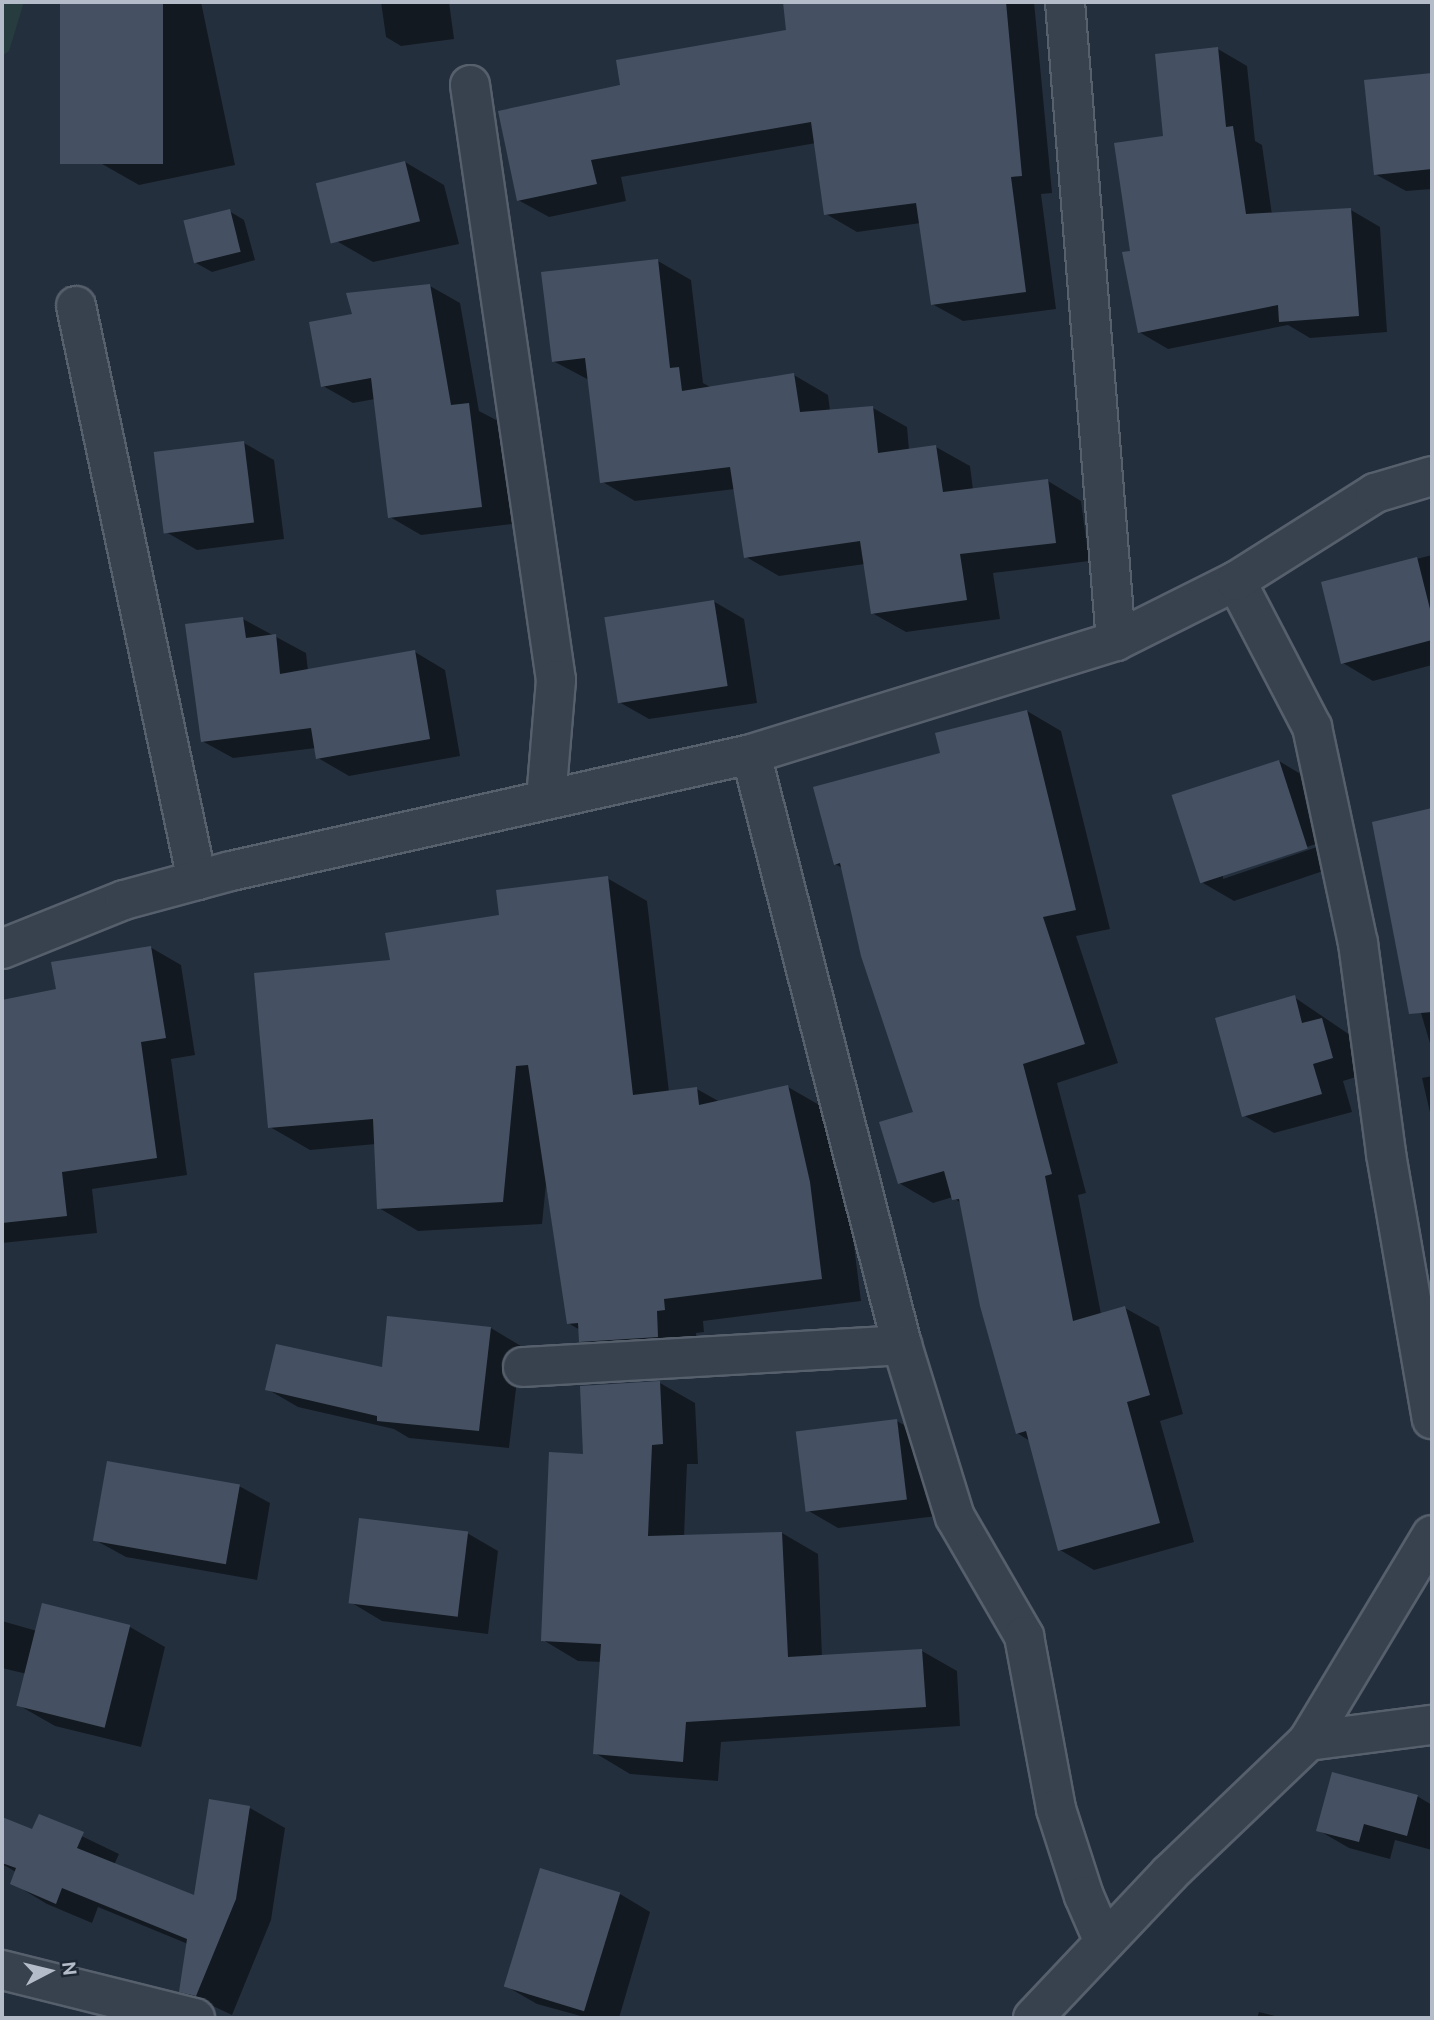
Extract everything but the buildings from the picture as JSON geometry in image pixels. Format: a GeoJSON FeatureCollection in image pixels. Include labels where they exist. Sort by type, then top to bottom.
{"type":"FeatureCollection","features":[{"type":"Feature","properties":{"kind":"street"},"geometry":{"type":"LineString","coordinates":[[1065,2],[1116,641]]}},
{"type":"Feature","properties":{"kind":"street"},"geometry":{"type":"LineString","coordinates":[[470,85],[556,680],[546,799]]}},
{"type":"Feature","properties":{"kind":"street"},"geometry":{"type":"LineString","coordinates":[[76,306],[197,880]]}},
{"type":"Feature","properties":{"kind":"street"},"geometry":{"type":"LineString","coordinates":[[2,949],[124,901],[197,880],[751,754],[1116,641],[1236,581],[1375,493],[1432,476]]}},
{"type":"Feature","properties":{"kind":"street"},"geometry":{"type":"LineString","coordinates":[[1236,581],[1312,727],[1358,943],[1386,1154],[1432,1419]]}},
{"type":"Feature","properties":{"kind":"street"},"geometry":{"type":"LineString","coordinates":[[751,754],[902,1345],[955,1517],[1024,1636],[1056,1809],[1084,1896],[1103,1941]]}},
{"type":"Feature","properties":{"kind":"street"},"geometry":{"type":"LineString","coordinates":[[523,1367],[902,1345]]}},
{"type":"Feature","properties":{"kind":"street"},"geometry":{"type":"LineString","coordinates":[[1044,2013],[1103,1941],[1308,1741],[1432,1535]]}},
{"type":"Feature","properties":{"kind":"street"},"geometry":{"type":"LineString","coordinates":[[1308,1741],[1432,1726]]}},
{"type":"Feature","properties":{"kind":"street"},"geometry":{"type":"LineString","coordinates":[[2,1970],[195,2018]]}},
{"type":"Feature","properties":{"kind":"green space"},"geometry":{"type":"Polygon","coordinates":[[[2,2],[24,2],[9,51],[2,56],[2,2]]]}}]}
